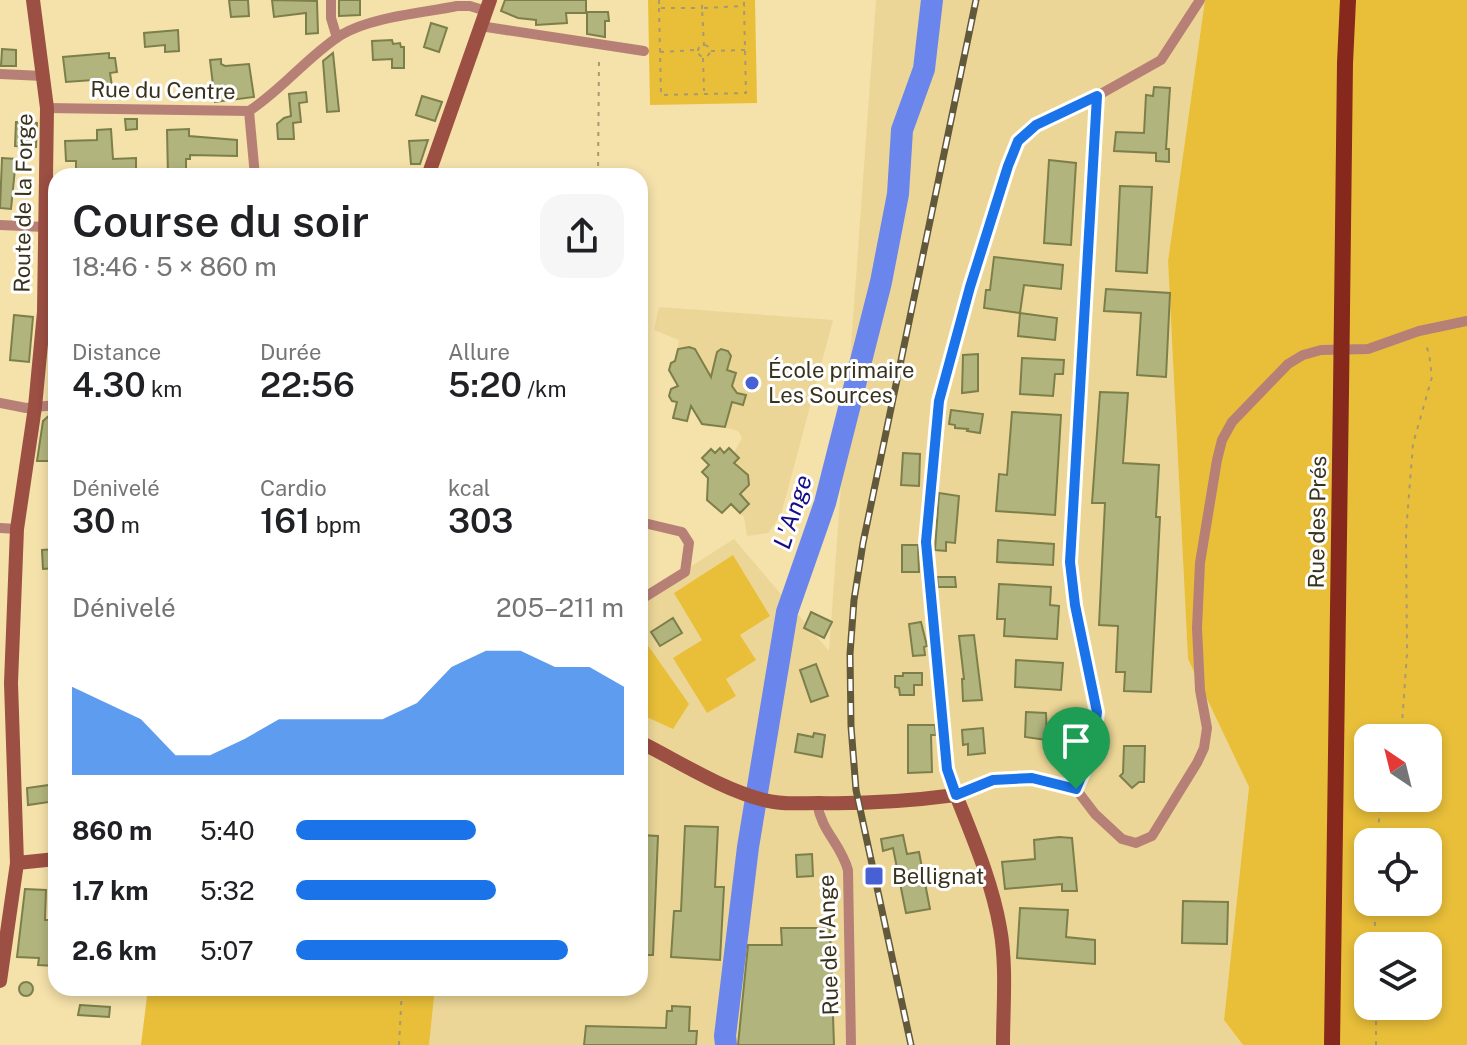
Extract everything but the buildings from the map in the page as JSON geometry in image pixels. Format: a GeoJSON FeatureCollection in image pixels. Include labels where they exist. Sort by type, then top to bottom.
{"type":"FeatureCollection","features":[{"type":"Feature","properties":{"kind":"main road","name":"Route de la Forge"},"geometry":{"type":"LineString","coordinates":[[0,981],[3,941],[17,863],[7,799],[6,718],[17,529],[35,407],[44,312],[47,108],[33,0]]}},
{"type":"Feature","properties":{"kind":"main road","name":"Rue des Prés"},"geometry":{"type":"LineString","coordinates":[[1332,1045],[1348,0]]}},
{"type":"Feature","properties":{"kind":"main road"},"geometry":{"type":"LineString","coordinates":[[431,168],[488,5]]}},
{"type":"Feature","properties":{"kind":"main road"},"geometry":{"type":"LineString","coordinates":[[648,746],[738,791],[783,804],[913,800],[956,795],[988,880],[1000,927],[1003,950],[1003,1045]]}},
{"type":"Feature","properties":{"kind":"main road"},"geometry":{"type":"LineString","coordinates":[[17,863],[48,860]]}},
{"type":"Feature","properties":{"kind":"street"},"geometry":{"type":"LineString","coordinates":[[331,0],[331,18],[337,38]]}},
{"type":"Feature","properties":{"kind":"street"},"geometry":{"type":"LineString","coordinates":[[1200,0],[1161,60],[1097,96],[1036,125],[1018,141],[970,287],[939,401],[926,542],[947,769],[956,795],[993,780],[1032,778],[1076,789],[1095,814],[1122,839],[1136,843],[1152,836],[1204,748],[1207,728],[1200,690],[1197,628],[1200,563],[1217,460],[1222,440],[1232,422],[1288,364],[1303,355],[1321,350],[1368,349],[1419,331],[1467,321]]}},
{"type":"Feature","properties":{"kind":"street","name":"Rue du Centre"},"geometry":{"type":"LineString","coordinates":[[47,108],[249,111],[267,100],[337,38],[366,24],[457,6],[488,5]]}},
{"type":"Feature","properties":{"kind":"street"},"geometry":{"type":"LineString","coordinates":[[480,26],[644,51]]}},
{"type":"Feature","properties":{"kind":"street"},"geometry":{"type":"LineString","coordinates":[[0,74],[43,76]]}},
{"type":"Feature","properties":{"kind":"street"},"geometry":{"type":"LineString","coordinates":[[1076,789],[1092,751],[1097,712],[1075,605],[1070,562],[1097,96]]}},
{"type":"Feature","properties":{"kind":"street"},"geometry":{"type":"LineString","coordinates":[[249,111],[254,168]]}},
{"type":"Feature","properties":{"kind":"street"},"geometry":{"type":"LineString","coordinates":[[0,225],[45,227]]}},
{"type":"Feature","properties":{"kind":"street"},"geometry":{"type":"LineString","coordinates":[[0,403],[48,406]]}},
{"type":"Feature","properties":{"kind":"street"},"geometry":{"type":"LineString","coordinates":[[648,524],[682,532],[689,543],[685,572],[648,595]]}},
{"type":"Feature","properties":{"kind":"street"},"geometry":{"type":"LineString","coordinates":[[0,528],[17,529]]}},
{"type":"Feature","properties":{"kind":"street","name":"Rue de l'Ange"},"geometry":{"type":"LineString","coordinates":[[817,803],[822,826],[843,853],[848,870],[851,1045]]}},
{"type":"Feature","properties":{"kind":"path"},"geometry":{"type":"LineString","coordinates":[[659,0],[661,95],[746,93],[744,0]]}},
{"type":"Feature","properties":{"kind":"path"},"geometry":{"type":"LineString","coordinates":[[702,0],[704,46]]}},
{"type":"Feature","properties":{"kind":"path"},"geometry":{"type":"LineString","coordinates":[[659,8],[744,6]]}},
{"type":"Feature","properties":{"kind":"path"},"geometry":{"type":"LineString","coordinates":[[598,168],[600,45]]}},
{"type":"Feature","properties":{"kind":"path"},"geometry":{"type":"LineString","coordinates":[[697,46],[704,46],[710,46],[710,55],[698,57],[697,46]]}},
{"type":"Feature","properties":{"kind":"path"},"geometry":{"type":"LineString","coordinates":[[660,52],[698,50]]}},
{"type":"Feature","properties":{"kind":"path"},"geometry":{"type":"LineString","coordinates":[[710,51],[746,50]]}},
{"type":"Feature","properties":{"kind":"path"},"geometry":{"type":"LineString","coordinates":[[703,57],[704,94]]}},
{"type":"Feature","properties":{"kind":"path"},"geometry":{"type":"LineString","coordinates":[[1402,724],[1407,653],[1406,532],[1413,444],[1432,377],[1429,353],[1419,331]]}},
{"type":"Feature","properties":{"kind":"path"},"geometry":{"type":"LineString","coordinates":[[399,1045],[402,996]]}},
{"type":"Feature","properties":{"kind":"path"},"geometry":{"type":"LineString","coordinates":[[1376,1020],[1376,1045]]}},
{"type":"Feature","properties":{"kind":"shaded area"},"geometry":{"type":"Polygon","coordinates":[[[648,0],[755,0],[757,103],[650,105],[648,0]]]}},
{"type":"Feature","properties":{"kind":"shaded area"},"geometry":{"type":"Polygon","coordinates":[[[876,0],[1205,0],[1168,261],[1188,658],[1249,787],[1224,1020],[1243,1045],[429,1045],[434,996],[648,996],[648,594],[734,539],[829,651],[876,0]]]}},
{"type":"Feature","properties":{"kind":"shaded area"},"geometry":{"type":"Polygon","coordinates":[[[1205,0],[1467,0],[1467,1045],[1243,1045],[1224,1020],[1249,787],[1188,659],[1168,261],[1205,0]]]}},
{"type":"Feature","properties":{"kind":"shaded area","name":"École primaire Les Sources"},"geometry":{"type":"Polygon","coordinates":[[[659,307],[833,320],[781,515],[768,533],[747,536],[744,517],[731,505],[722,513],[707,499],[711,495],[707,490],[708,478],[702,472],[708,465],[702,458],[711,449],[715,453],[720,448],[724,452],[729,448],[734,453],[742,438],[738,431],[702,424],[701,415],[695,413],[695,409],[691,408],[687,421],[673,418],[677,403],[669,396],[671,389],[685,389],[669,370],[675,361],[679,340],[654,330],[659,307]]]}},
{"type":"Feature","properties":{"kind":"shaded area"},"geometry":{"type":"Polygon","coordinates":[[[733,555],[770,616],[740,635],[756,660],[726,679],[736,696],[707,713],[673,658],[702,640],[674,593],[733,555]]]}},
{"type":"Feature","properties":{"kind":"shaded area"},"geometry":{"type":"Polygon","coordinates":[[[648,645],[689,704],[673,729],[648,718],[648,645]]]}},
{"type":"Feature","properties":{"kind":"shaded area"},"geometry":{"type":"Polygon","coordinates":[[[147,996],[434,996],[429,1045],[141,1045],[147,996]]]}},
{"type":"Feature","properties":{"kind":"waterway","name":"L'Ange"},"geometry":{"type":"LineString","coordinates":[[726,1045],[748,847],[787,612],[825,503],[881,282],[898,194],[902,130],[924,69],[932,0]]}},
{"type":"Feature","properties":{"kind":"railway"},"geometry":{"type":"LineString","coordinates":[[911,1045],[856,790],[850,654],[863,543],[976,0]]}},
{"type":"Feature","properties":{"kind":"place","name":"École primaire Les Sources"},"geometry":{"type":"Point","coordinates":[752,383]}},
{"type":"Feature","properties":{"kind":"place","name":"Bellignat"},"geometry":{"type":"Point","coordinates":[874,876]}},
{"type":"Feature","properties":{"kind":"route"},"geometry":{"type":"LineString","coordinates":[[1097,96],[1070,562],[1075,605],[1097,712],[1092,751],[1076,789],[1032,778],[993,780],[956,795],[947,769],[926,542],[939,401],[1008,166],[1018,141],[1036,125],[1097,96]]}}]}
